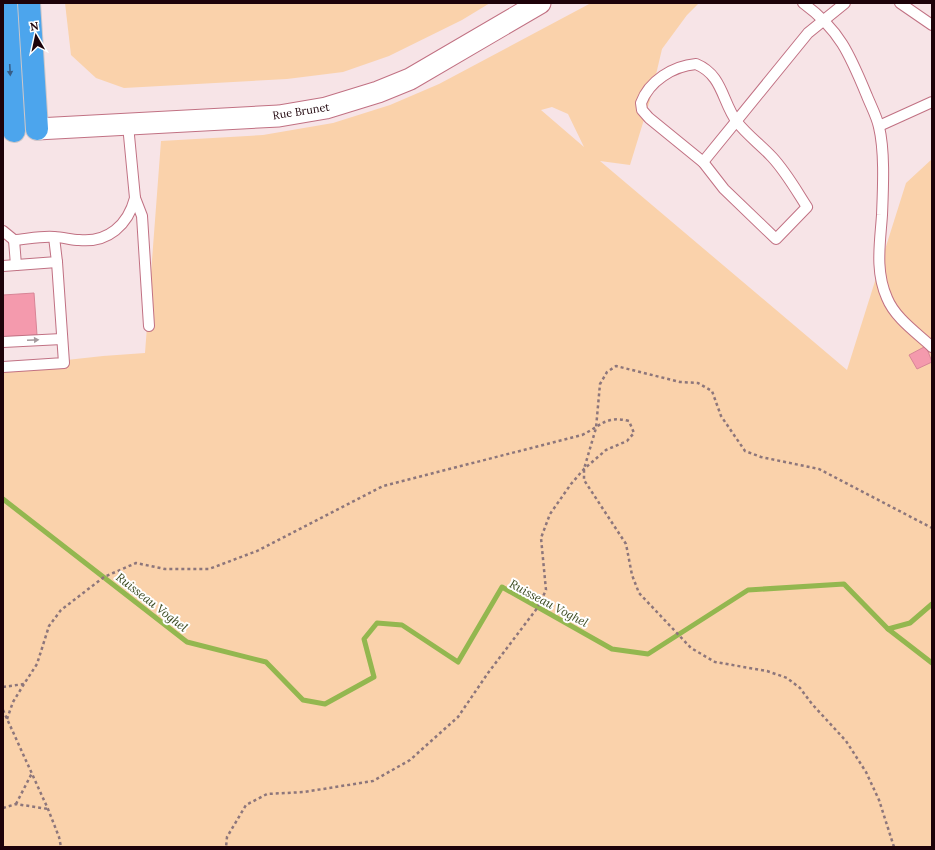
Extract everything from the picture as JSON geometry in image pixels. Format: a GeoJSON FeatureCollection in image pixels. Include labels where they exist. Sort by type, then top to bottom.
{"type":"FeatureCollection","features":[{"type":"Feature","properties":{"kind":"highway"},"geometry":{"type":"LineString","coordinates":[[6,3],[14,131]]}},
{"type":"Feature","properties":{"kind":"highway"},"geometry":{"type":"LineString","coordinates":[[29,3],[37,129]]}},
{"type":"Feature","properties":{"kind":"street","name":"Rue Brunet"},"geometry":{"type":"LineString","coordinates":[[37,129],[279,116],[310,112],[343,104],[378,92],[415,76],[540,3]]}},
{"type":"Feature","properties":{"kind":"lane"},"geometry":{"type":"LineString","coordinates":[[803,3],[824,21],[841,41],[850,56],[879,126],[882,179],[878,253],[879,272],[883,288],[894,310],[932,347]]}},
{"type":"Feature","properties":{"kind":"lane"},"geometry":{"type":"LineString","coordinates":[[703,162],[808,34],[846,3]]}},
{"type":"Feature","properties":{"kind":"lane"},"geometry":{"type":"LineString","coordinates":[[900,3],[932,25]]}},
{"type":"Feature","properties":{"kind":"lane"},"geometry":{"type":"LineString","coordinates":[[696,64],[705,68],[713,75],[725,95],[737,122],[789,178],[807,207],[776,239],[724,189],[703,162],[642,110],[641,103],[650,86],[672,70],[682,66],[696,64]]}},
{"type":"Feature","properties":{"kind":"lane"},"geometry":{"type":"LineString","coordinates":[[879,126],[932,102]]}},
{"type":"Feature","properties":{"kind":"lane"},"geometry":{"type":"LineString","coordinates":[[128,125],[135,198],[142,216],[148,326]]}},
{"type":"Feature","properties":{"kind":"lane"},"geometry":{"type":"LineString","coordinates":[[3,231],[14,240],[54,236],[80,240],[100,238],[117,229],[126,220],[132,210],[135,198]]}},
{"type":"Feature","properties":{"kind":"lane"},"geometry":{"type":"LineString","coordinates":[[3,367],[64,364],[54,236]]}},
{"type":"Feature","properties":{"kind":"lane"},"geometry":{"type":"LineString","coordinates":[[14,240],[16,266]]}},
{"type":"Feature","properties":{"kind":"lane"},"geometry":{"type":"LineString","coordinates":[[3,266],[56,262]]}},
{"type":"Feature","properties":{"kind":"lane"},"geometry":{"type":"LineString","coordinates":[[3,342],[62,339]]}},
{"type":"Feature","properties":{"kind":"path"},"geometry":{"type":"LineString","coordinates":[[894,847],[879,800],[866,772],[846,741],[812,704],[800,688],[787,678],[767,671],[715,662],[690,648],[639,593],[632,575],[626,544],[584,480],[584,469],[596,428],[600,384],[607,372],[616,366],[680,382],[698,383],[712,392],[722,416],[746,451],[761,456],[819,468],[932,528]]}},
{"type":"Feature","properties":{"kind":"path"},"geometry":{"type":"LineString","coordinates":[[7,719],[13,702],[37,664],[49,626],[61,610],[104,577],[136,563],[165,569],[209,570],[257,551],[383,486],[582,435],[596,428],[607,420],[618,418],[629,421],[634,434],[627,441],[606,450],[584,469],[571,484],[550,514],[542,538],[546,590],[538,607],[488,673],[458,717],[410,760],[373,781],[304,792],[267,794],[246,805],[227,837],[226,847]]}},
{"type":"Feature","properties":{"kind":"path"},"geometry":{"type":"LineString","coordinates":[[3,687],[24,684]]}},
{"type":"Feature","properties":{"kind":"path"},"geometry":{"type":"LineString","coordinates":[[3,710],[48,809],[59,837],[60,847]]}},
{"type":"Feature","properties":{"kind":"path"},"geometry":{"type":"LineString","coordinates":[[16,804],[32,774]]}},
{"type":"Feature","properties":{"kind":"path"},"geometry":{"type":"LineString","coordinates":[[3,808],[16,804],[48,809]]}},
{"type":"Feature","properties":{"kind":"shaded area"},"geometry":{"type":"Polygon","coordinates":[[[65,3],[490,3],[462,20],[389,56],[343,72],[287,79],[124,88],[96,78],[71,55],[65,3]]]}},
{"type":"Feature","properties":{"kind":"shaded area"},"geometry":{"type":"Polygon","coordinates":[[[591,3],[699,3],[687,15],[662,49],[650,100],[630,165],[600,161],[847,370],[906,183],[932,159],[932,847],[3,847],[3,367],[145,353],[161,141],[263,135],[333,123],[390,105],[439,84],[591,3]],[[552,107],[541,110],[584,147],[568,114],[552,107]]]}},
{"type":"Feature","properties":{"kind":"building"},"geometry":{"type":"Polygon","coordinates":[[[34,293],[37,335],[3,337],[3,295],[34,293]]]}},
{"type":"Feature","properties":{"kind":"building"},"geometry":{"type":"Polygon","coordinates":[[[926,346],[932,362],[917,369],[909,355],[926,346]]]}},
{"type":"Feature","properties":{"kind":"waterway","name":"Ruisseau Voghel"},"geometry":{"type":"LineString","coordinates":[[3,499],[187,642],[266,662],[303,700],[325,704],[374,677],[364,639],[377,623],[402,625],[458,662],[502,587],[612,649],[648,654],[748,590],[844,584],[888,629],[910,623],[932,604]]}},
{"type":"Feature","properties":{"kind":"waterway"},"geometry":{"type":"LineString","coordinates":[[888,629],[932,663]]}}]}
